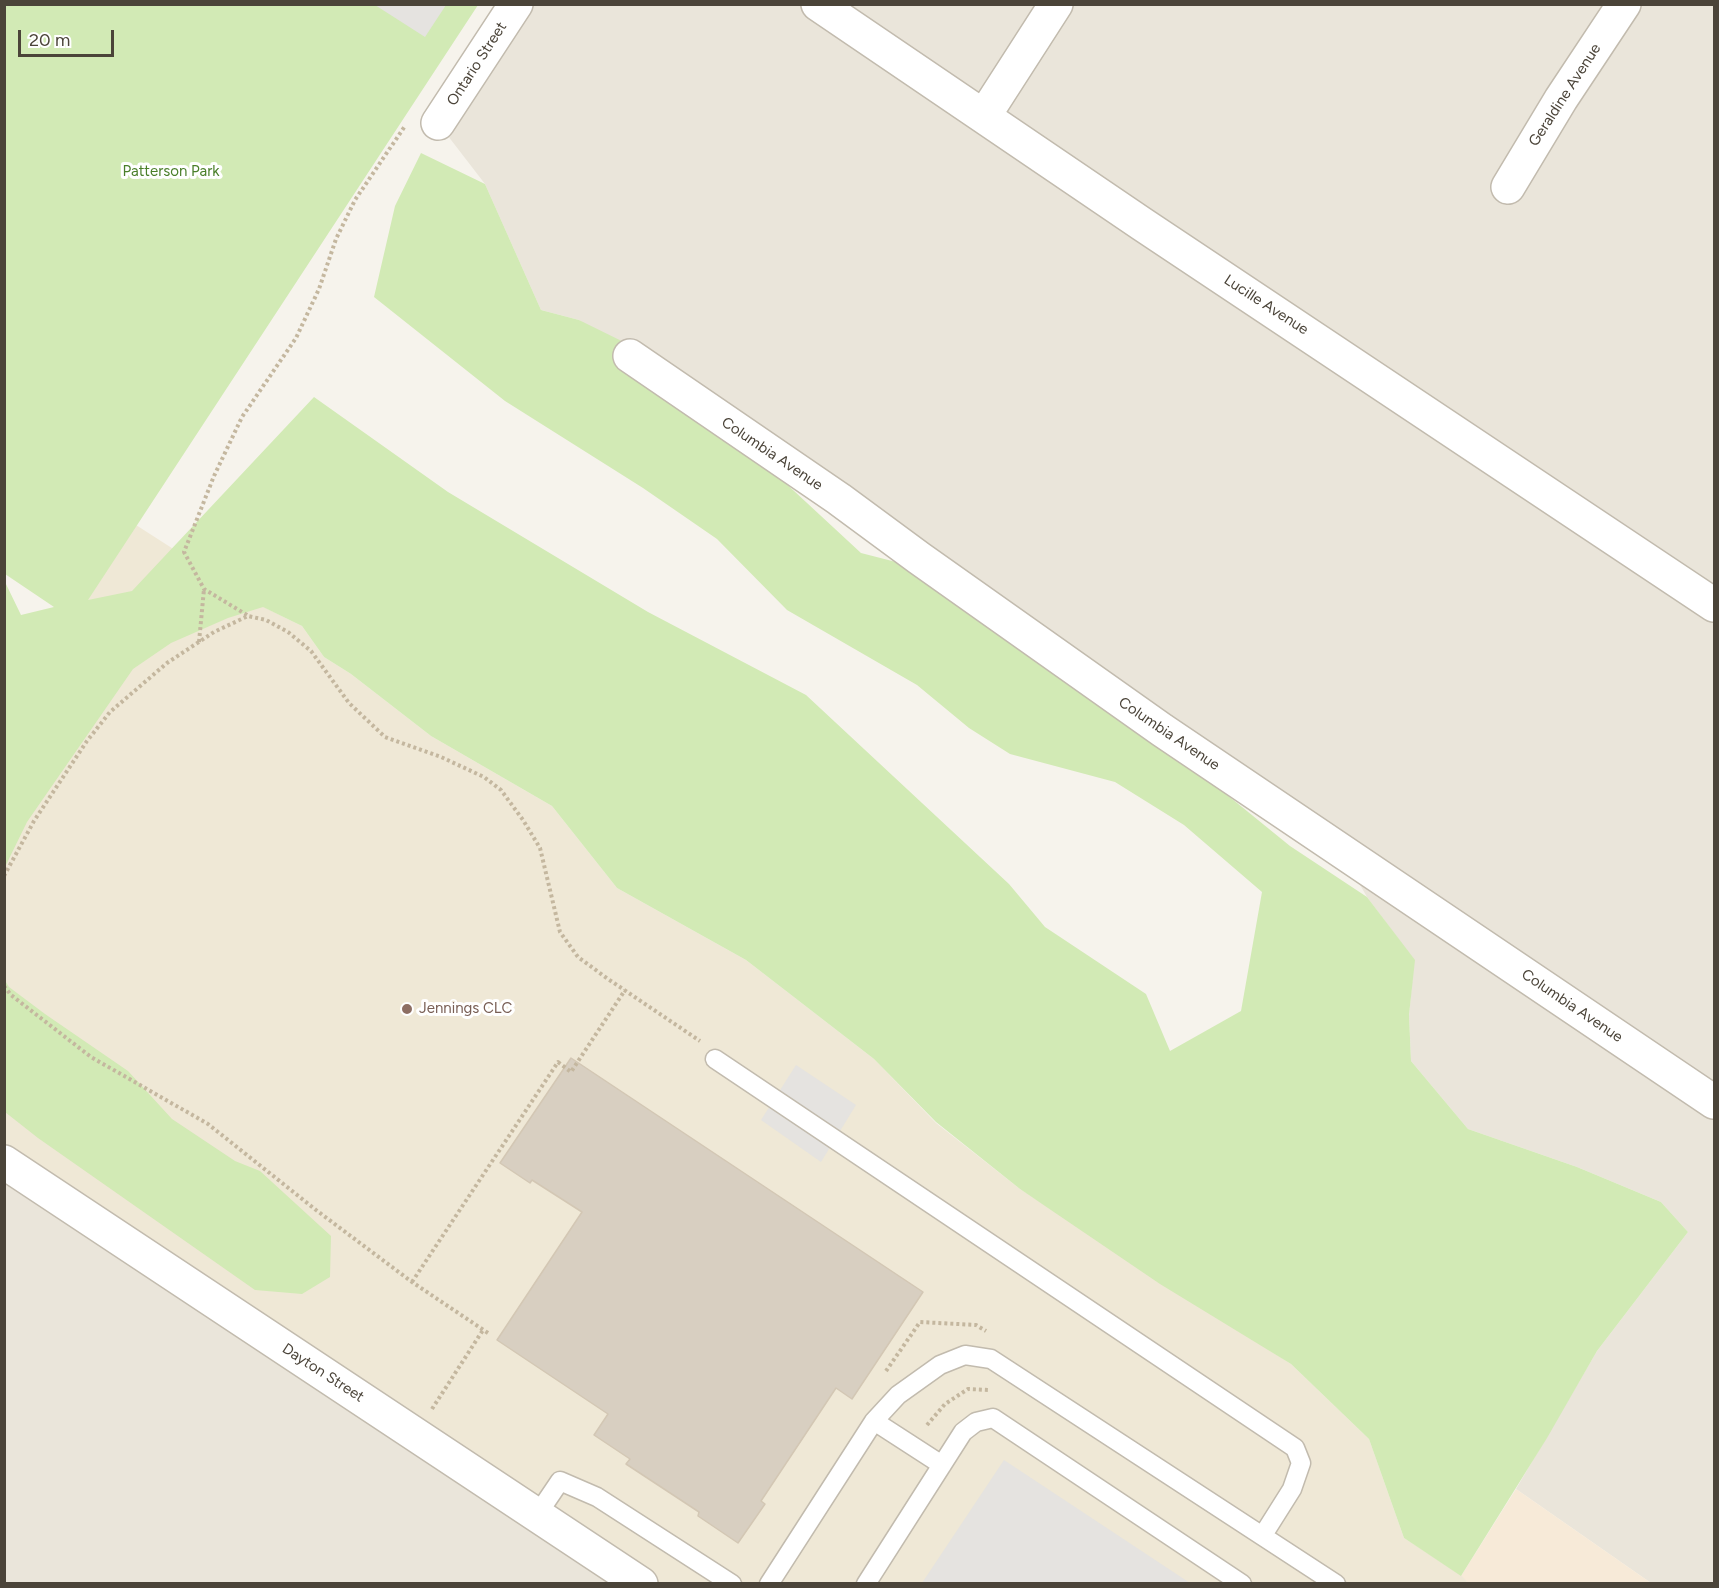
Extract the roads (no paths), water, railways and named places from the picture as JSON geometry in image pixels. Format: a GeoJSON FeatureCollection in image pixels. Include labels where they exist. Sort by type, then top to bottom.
{"type":"FeatureCollection","features":[{"type":"Feature","properties":{"kind":"street","name":"Ontario Street"},"geometry":{"type":"LineString","coordinates":[[440,120],[516,4]]}},
{"type":"Feature","properties":{"kind":"street","name":"Lucille Avenue"},"geometry":{"type":"LineString","coordinates":[[818,4],[1151,230],[1714,605]]}},
{"type":"Feature","properties":{"kind":"street"},"geometry":{"type":"LineString","coordinates":[[984,116],[1056,4]]}},
{"type":"Feature","properties":{"kind":"street","name":"Geraldine Avenue"},"geometry":{"type":"LineString","coordinates":[[1508,186],[1561,99],[1624,4]]}},
{"type":"Feature","properties":{"kind":"street","name":"Columbia Avenue"},"geometry":{"type":"LineString","coordinates":[[630,356],[838,499],[1162,730],[1714,1102]]}},
{"type":"Feature","properties":{"kind":"street","name":"Dayton Street"},"geometry":{"type":"LineString","coordinates":[[4,1162],[641,1584]]}},
{"type":"Feature","properties":{"kind":"lane"},"geometry":{"type":"LineString","coordinates":[[715,1059],[1295,1448],[1301,1463],[1292,1489],[1260,1533]]}},
{"type":"Feature","properties":{"kind":"lane"},"geometry":{"type":"LineString","coordinates":[[769,1584],[874,1421],[898,1395],[940,1365],[965,1355],[992,1359],[1336,1584]]}},
{"type":"Feature","properties":{"kind":"lane"},"geometry":{"type":"LineString","coordinates":[[866,1584],[963,1432],[976,1422],[993,1418],[1242,1584]]}},
{"type":"Feature","properties":{"kind":"lane"},"geometry":{"type":"LineString","coordinates":[[874,1421],[942,1466]]}},
{"type":"Feature","properties":{"kind":"lane"},"geometry":{"type":"LineString","coordinates":[[537,1515],[560,1481],[597,1497],[732,1584]]}},
{"type":"Feature","properties":{"kind":"place","name":"Jennings CLC"},"geometry":{"type":"Point","coordinates":[407,1009]}},
{"type":"Feature","properties":{"kind":"park label","name":"Patterson Park"},"geometry":{"type":"Point","coordinates":[171,172]}}]}
